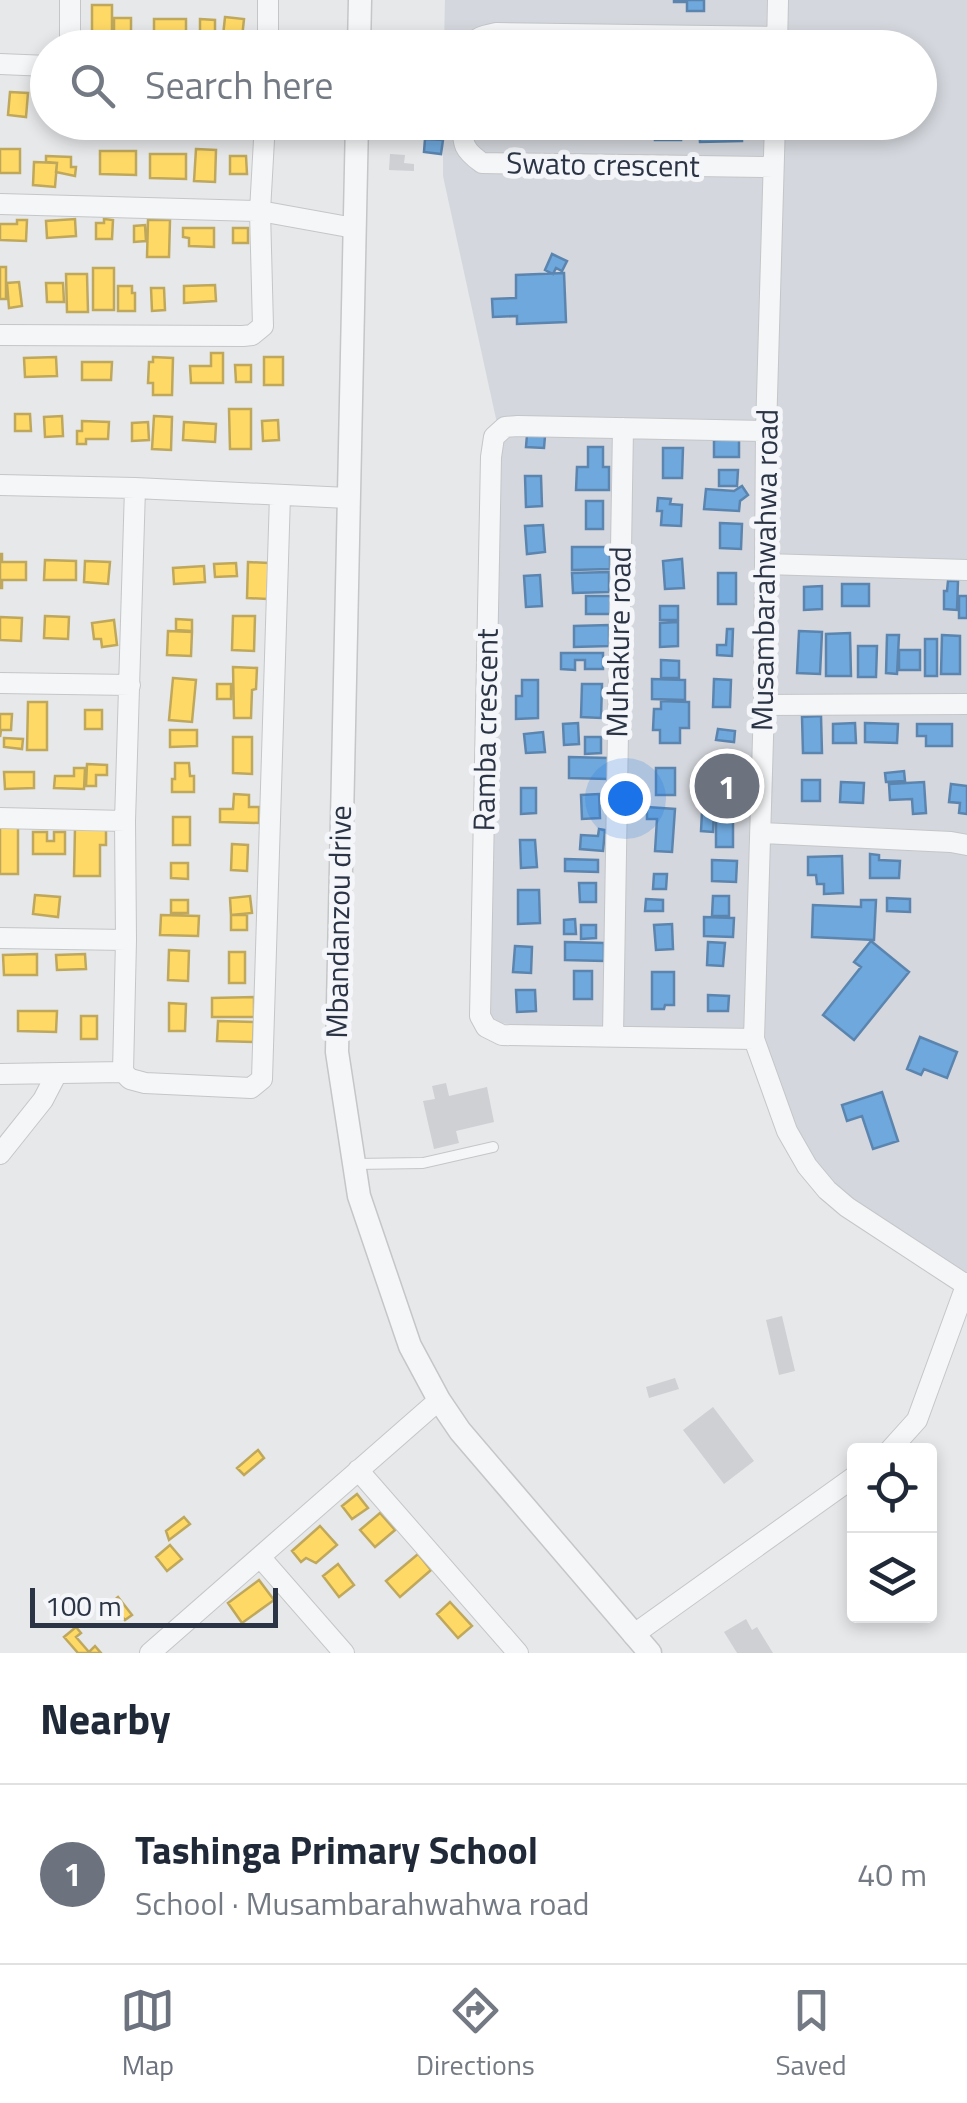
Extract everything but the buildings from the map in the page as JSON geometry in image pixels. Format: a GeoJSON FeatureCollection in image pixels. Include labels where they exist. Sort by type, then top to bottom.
{"type":"FeatureCollection","features":[{"type":"Feature","properties":{"kind":"street"},"geometry":{"type":"LineString","coordinates":[[70,0],[70,30]]}},
{"type":"Feature","properties":{"kind":"street"},"geometry":{"type":"LineString","coordinates":[[268,0],[268,30]]}},
{"type":"Feature","properties":{"kind":"street"},"geometry":{"type":"LineString","coordinates":[[359,30],[360,0]]}},
{"type":"Feature","properties":{"kind":"street"},"geometry":{"type":"LineString","coordinates":[[777,30],[778,0]]}},
{"type":"Feature","properties":{"kind":"street"},"geometry":{"type":"LineString","coordinates":[[0,64],[30,65]]}},
{"type":"Feature","properties":{"kind":"street"},"geometry":{"type":"LineString","coordinates":[[0,335],[252,335],[262,326],[260,211],[264,140]]}},
{"type":"Feature","properties":{"kind":"street","name":"Mbandanzou drive"},"geometry":{"type":"LineString","coordinates":[[356,140],[337,1052],[359,1196],[410,1346],[439,1400],[472,1445],[650,1653]]}},
{"type":"Feature","properties":{"kind":"street","name":"Swato crescent"},"geometry":{"type":"LineString","coordinates":[[462,140],[467,152],[482,163],[773,167]]}},
{"type":"Feature","properties":{"kind":"street","name":"Musambarahwahwa road"},"geometry":{"type":"LineString","coordinates":[[774,140],[754,1038],[787,1131],[807,1166],[827,1190],[967,1284]]}},
{"type":"Feature","properties":{"kind":"street"},"geometry":{"type":"LineString","coordinates":[[0,204],[260,211],[354,228]]}},
{"type":"Feature","properties":{"kind":"street","name":"Ramba crescent"},"geometry":{"type":"LineString","coordinates":[[754,1038],[502,1035],[486,1028],[480,1016],[490,497],[494,436],[505,427],[766,430]]}},
{"type":"Feature","properties":{"kind":"street","name":"Muhakure road"},"geometry":{"type":"LineString","coordinates":[[613,1036],[623,428]]}},
{"type":"Feature","properties":{"kind":"street"},"geometry":{"type":"LineString","coordinates":[[0,485],[348,498]]}},
{"type":"Feature","properties":{"kind":"street"},"geometry":{"type":"LineString","coordinates":[[122,1072],[135,488]]}},
{"type":"Feature","properties":{"kind":"street"},"geometry":{"type":"LineString","coordinates":[[0,1074],[122,1072],[135,1082],[251,1088],[264,1074],[280,494]]}},
{"type":"Feature","properties":{"kind":"street"},"geometry":{"type":"LineString","coordinates":[[765,564],[967,570]]}},
{"type":"Feature","properties":{"kind":"street"},"geometry":{"type":"LineString","coordinates":[[0,683],[130,685]]}},
{"type":"Feature","properties":{"kind":"street"},"geometry":{"type":"LineString","coordinates":[[764,705],[967,704]]}},
{"type":"Feature","properties":{"kind":"street"},"geometry":{"type":"LineString","coordinates":[[0,818],[125,820]]}},
{"type":"Feature","properties":{"kind":"street"},"geometry":{"type":"LineString","coordinates":[[761,833],[967,844]]}},
{"type":"Feature","properties":{"kind":"street"},"geometry":{"type":"LineString","coordinates":[[0,938],[126,940]]}},
{"type":"Feature","properties":{"kind":"street"},"geometry":{"type":"LineString","coordinates":[[0,1154],[42,1100],[56,1075]]}},
{"type":"Feature","properties":{"kind":"street"},"geometry":{"type":"LineString","coordinates":[[896,1443],[917,1420],[967,1284]]}},
{"type":"Feature","properties":{"kind":"street"},"geometry":{"type":"LineString","coordinates":[[157,1651],[439,1400]]}},
{"type":"Feature","properties":{"kind":"street"},"geometry":{"type":"LineString","coordinates":[[358,1470],[518,1653]]}},
{"type":"Feature","properties":{"kind":"street"},"geometry":{"type":"LineString","coordinates":[[633,1634],[847,1482]]}},
{"type":"Feature","properties":{"kind":"street"},"geometry":{"type":"LineString","coordinates":[[261,1558],[344,1653]]}},
{"type":"Feature","properties":{"kind":"lane"},"geometry":{"type":"LineString","coordinates":[[354,1164],[423,1163],[493,1148]]}},
{"type":"Feature","properties":{"kind":"shaded area"},"geometry":{"type":"Polygon","coordinates":[[[445,0],[967,0],[967,1286],[805,1166],[749,1039],[478,1022],[500,437],[443,176],[443,140],[937,140],[937,30],[444,30],[445,0]]]}},
{"type":"Feature","properties":{"kind":"place","name":"Tashinga Primary School"},"geometry":{"type":"Point","coordinates":[727,786]}}]}
